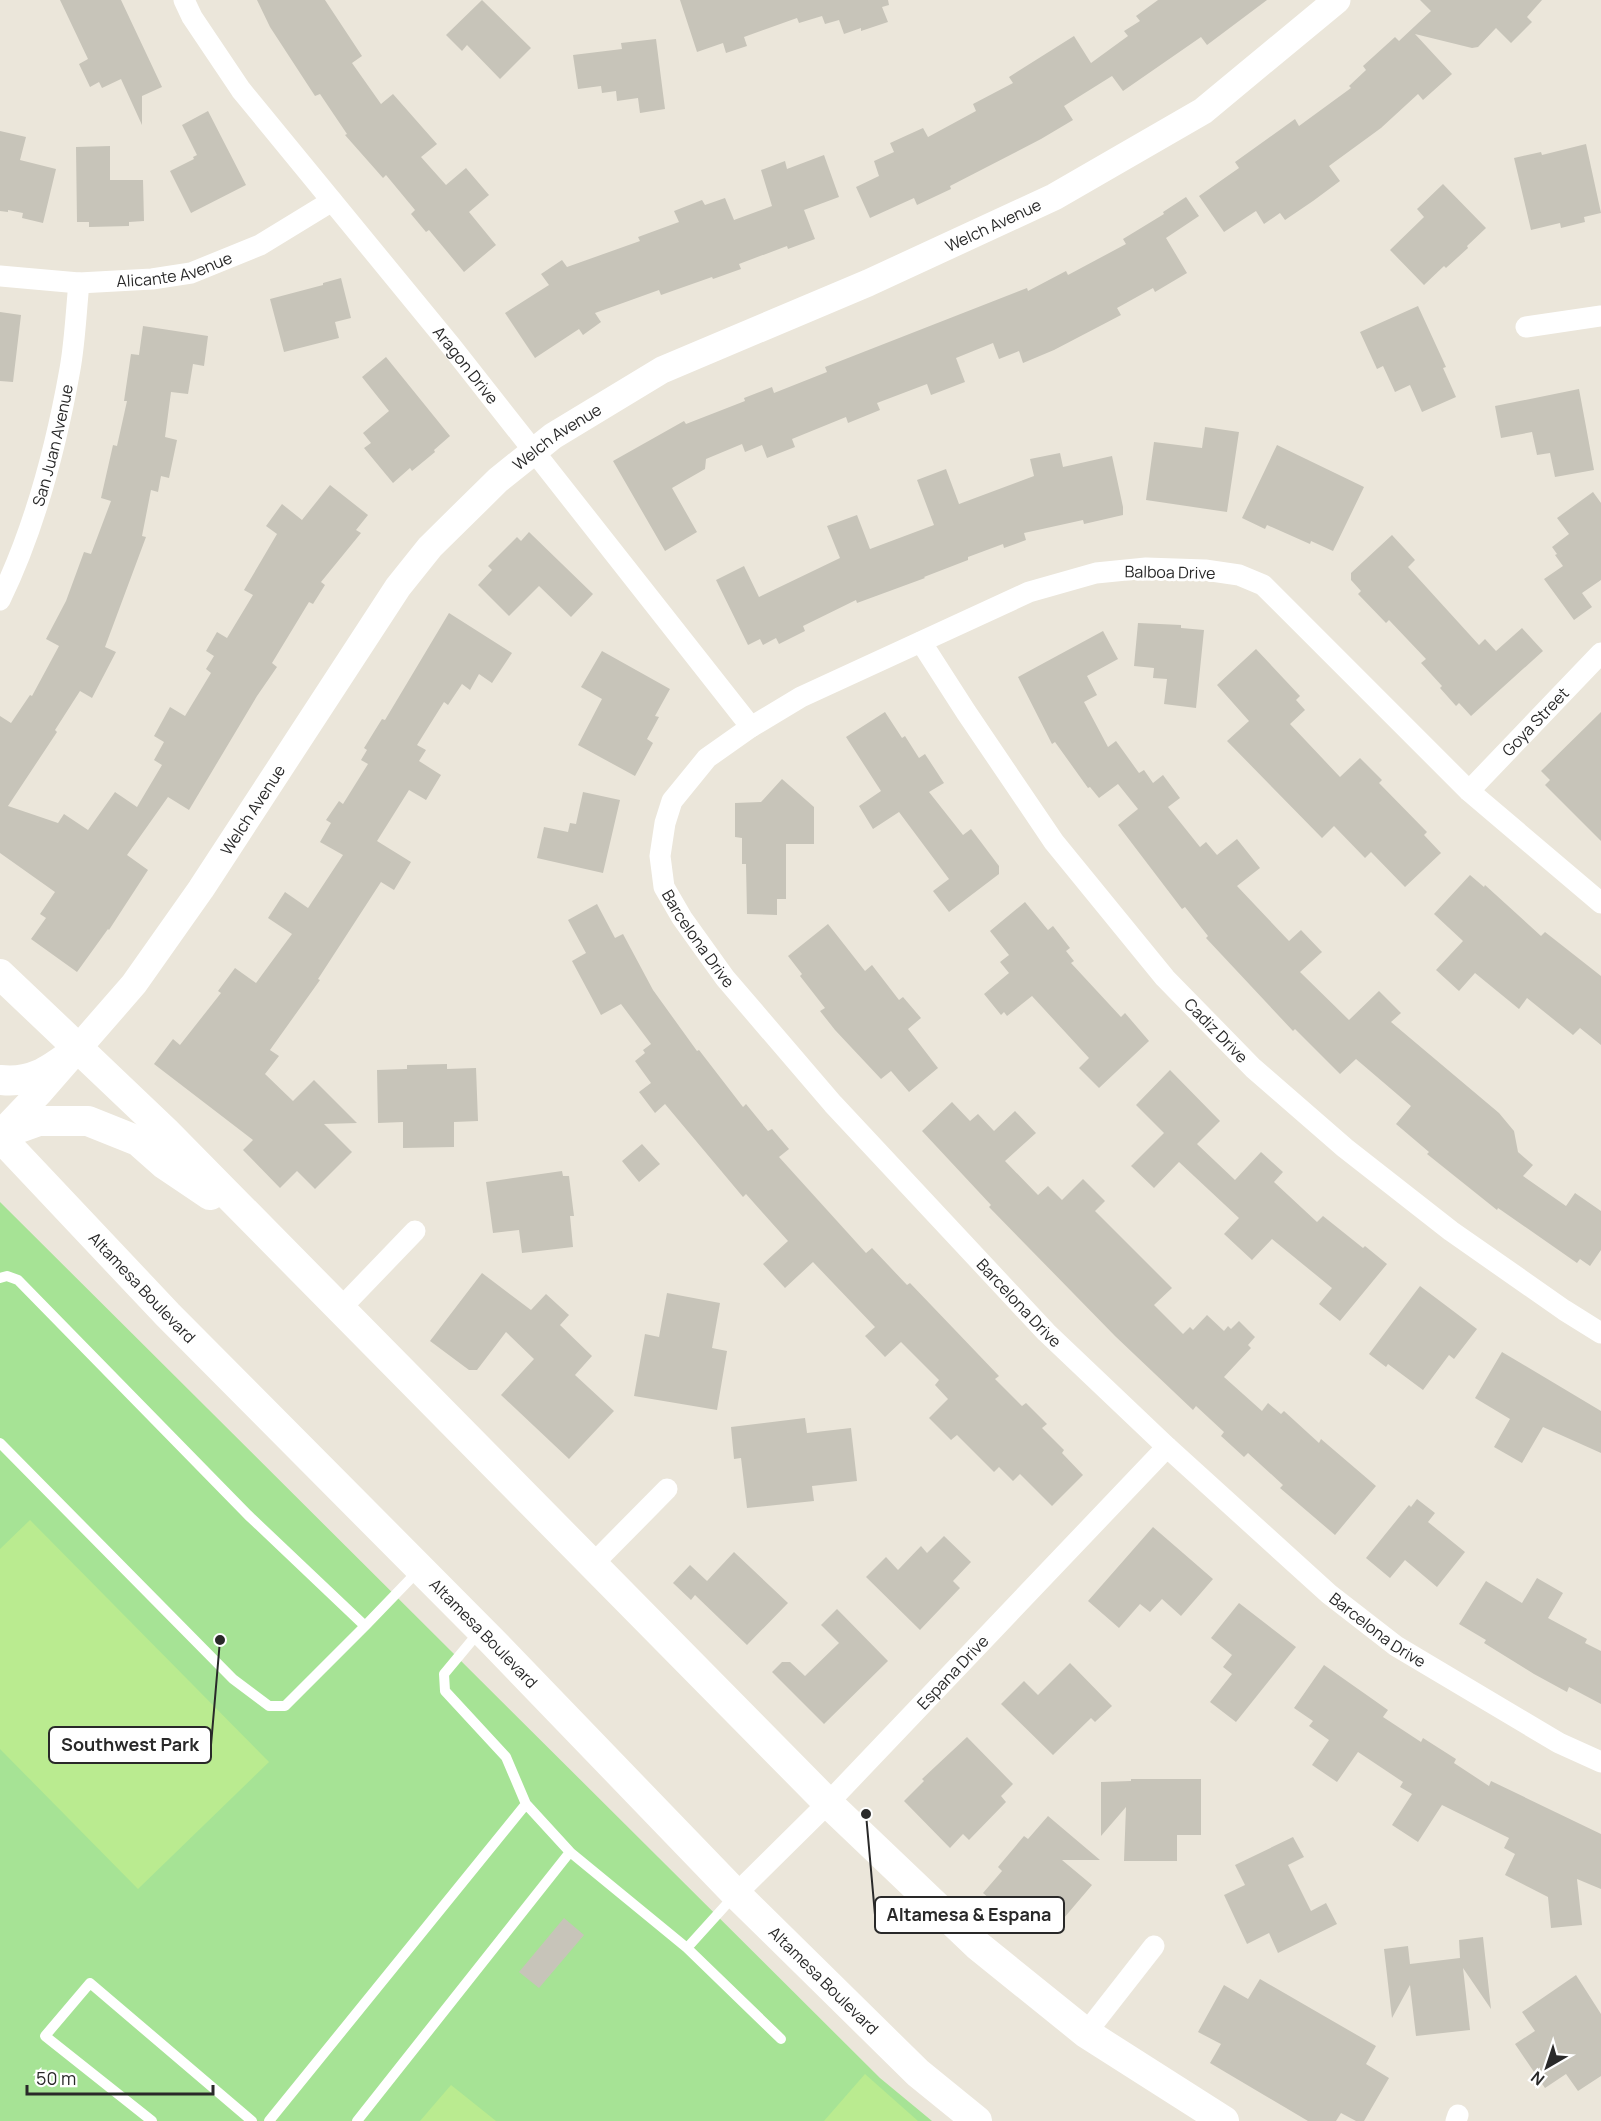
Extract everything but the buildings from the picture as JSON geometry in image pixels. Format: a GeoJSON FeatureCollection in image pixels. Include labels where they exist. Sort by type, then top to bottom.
{"type":"FeatureCollection","features":[{"type":"Feature","properties":{"kind":"main road"},"geometry":{"type":"LineString","coordinates":[[0,974],[165,1131],[828,1803],[977,1945],[1086,2032],[1224,2121]]}},
{"type":"Feature","properties":{"kind":"main road"},"geometry":{"type":"LineString","coordinates":[[0,1080],[17,1082],[47,1072],[78,1049]]}},
{"type":"Feature","properties":{"kind":"main road"},"geometry":{"type":"LineString","coordinates":[[0,1135],[39,1121],[88,1120],[138,1141],[164,1164],[262,1231]]}},
{"type":"Feature","properties":{"kind":"main road","name":"Altamesa Boulevard"},"geometry":{"type":"LineString","coordinates":[[0,1135],[168,1315],[481,1629],[736,1894],[918,2073],[977,2121]]}},
{"type":"Feature","properties":{"kind":"street","name":"Aragon Drive"},"geometry":{"type":"LineString","coordinates":[[184,0],[192,17],[241,90],[534,451],[751,727]]}},
{"type":"Feature","properties":{"kind":"street","name":"Welch Avenue"},"geometry":{"type":"LineString","coordinates":[[0,1135],[134,984],[201,889],[398,587],[430,547],[498,480],[552,436],[662,370],[868,283],[1054,197],[1203,111],[1334,1]]}},
{"type":"Feature","properties":{"kind":"street","name":"Alicante Avenue"},"geometry":{"type":"LineString","coordinates":[[0,276],[78,283],[152,279],[191,273],[260,245],[332,201]]}},
{"type":"Feature","properties":{"kind":"street","name":"San Juan Avenue"},"geometry":{"type":"LineString","coordinates":[[0,600],[31,524],[54,448],[70,367],[78,283]]}},
{"type":"Feature","properties":{"kind":"street"},"geometry":{"type":"LineString","coordinates":[[1526,327],[1601,316]]}},
{"type":"Feature","properties":{"kind":"street","name":"Balboa Drive"},"geometry":{"type":"LineString","coordinates":[[751,727],[801,698],[1029,592],[1096,573],[1146,568],[1205,570],[1239,574],[1263,585],[1470,791],[1601,903]]}},
{"type":"Feature","properties":{"kind":"street","name":"Cadiz Drive"},"geometry":{"type":"LineString","coordinates":[[921,642],[1054,842],[1164,978],[1253,1068],[1345,1148],[1451,1231],[1601,1333]]}},
{"type":"Feature","properties":{"kind":"street","name":"Goya Street"},"geometry":{"type":"LineString","coordinates":[[1470,791],[1601,653]]}},
{"type":"Feature","properties":{"kind":"street","name":"Barcelona Drive"},"geometry":{"type":"LineString","coordinates":[[751,727],[707,758],[672,801],[665,823],[660,856],[664,887],[682,918],[725,978],[833,1104],[1046,1332],[1167,1447],[1329,1594],[1396,1646],[1559,1743],[1601,1762]]}},
{"type":"Feature","properties":{"kind":"street"},"geometry":{"type":"LineString","coordinates":[[340,1309],[415,1231]]}},
{"type":"Feature","properties":{"kind":"street","name":"Espana Drive"},"geometry":{"type":"LineString","coordinates":[[736,1894],[828,1803],[1167,1447]]}},
{"type":"Feature","properties":{"kind":"street"},"geometry":{"type":"LineString","coordinates":[[592,1564],[667,1490]]}},
{"type":"Feature","properties":{"kind":"street"},"geometry":{"type":"LineString","coordinates":[[1086,2032],[1154,1947]]}},
{"type":"Feature","properties":{"kind":"lane"},"geometry":{"type":"LineString","coordinates":[[0,1278],[7,1276],[18,1280],[248,1515],[365,1626]]}},
{"type":"Feature","properties":{"kind":"lane"},"geometry":{"type":"LineString","coordinates":[[0,1443],[233,1678],[269,1706],[285,1706],[420,1569]]}},
{"type":"Feature","properties":{"kind":"lane"},"geometry":{"type":"LineString","coordinates":[[481,1629],[444,1674],[445,1691],[506,1757],[526,1804],[570,1852],[687,1948],[781,2039]]}},
{"type":"Feature","properties":{"kind":"lane"},"geometry":{"type":"LineString","coordinates":[[269,2121],[526,1804]]}},
{"type":"Feature","properties":{"kind":"lane"},"geometry":{"type":"LineString","coordinates":[[357,2121],[570,1852]]}},
{"type":"Feature","properties":{"kind":"lane"},"geometry":{"type":"LineString","coordinates":[[687,1948],[736,1894]]}},
{"type":"Feature","properties":{"kind":"lane"},"geometry":{"type":"LineString","coordinates":[[152,2121],[45,2036],[90,1983],[252,2121]]}},
{"type":"Feature","properties":{"kind":"green space"},"geometry":{"type":"Polygon","coordinates":[[[0,1202],[880,2078],[932,2121],[0,2121],[0,1202]]]}},
{"type":"Feature","properties":{"kind":"green space"},"geometry":{"type":"Polygon","coordinates":[[[30,1520],[269,1762],[138,1889],[0,1749],[0,1549],[30,1520]]]}},
{"type":"Feature","properties":{"kind":"green space"},"geometry":{"type":"Polygon","coordinates":[[[865,2074],[918,2121],[824,2121],[865,2074]]]}},
{"type":"Feature","properties":{"kind":"green space"},"geometry":{"type":"Polygon","coordinates":[[[451,2085],[496,2121],[420,2121],[451,2085]]]}},
{"type":"Feature","properties":{"kind":"place","name":"Southwest Park"},"geometry":{"type":"Point","coordinates":[220,1640]}},
{"type":"Feature","properties":{"kind":"place","name":"Altamesa & Espana"},"geometry":{"type":"Point","coordinates":[866,1814]}}]}
